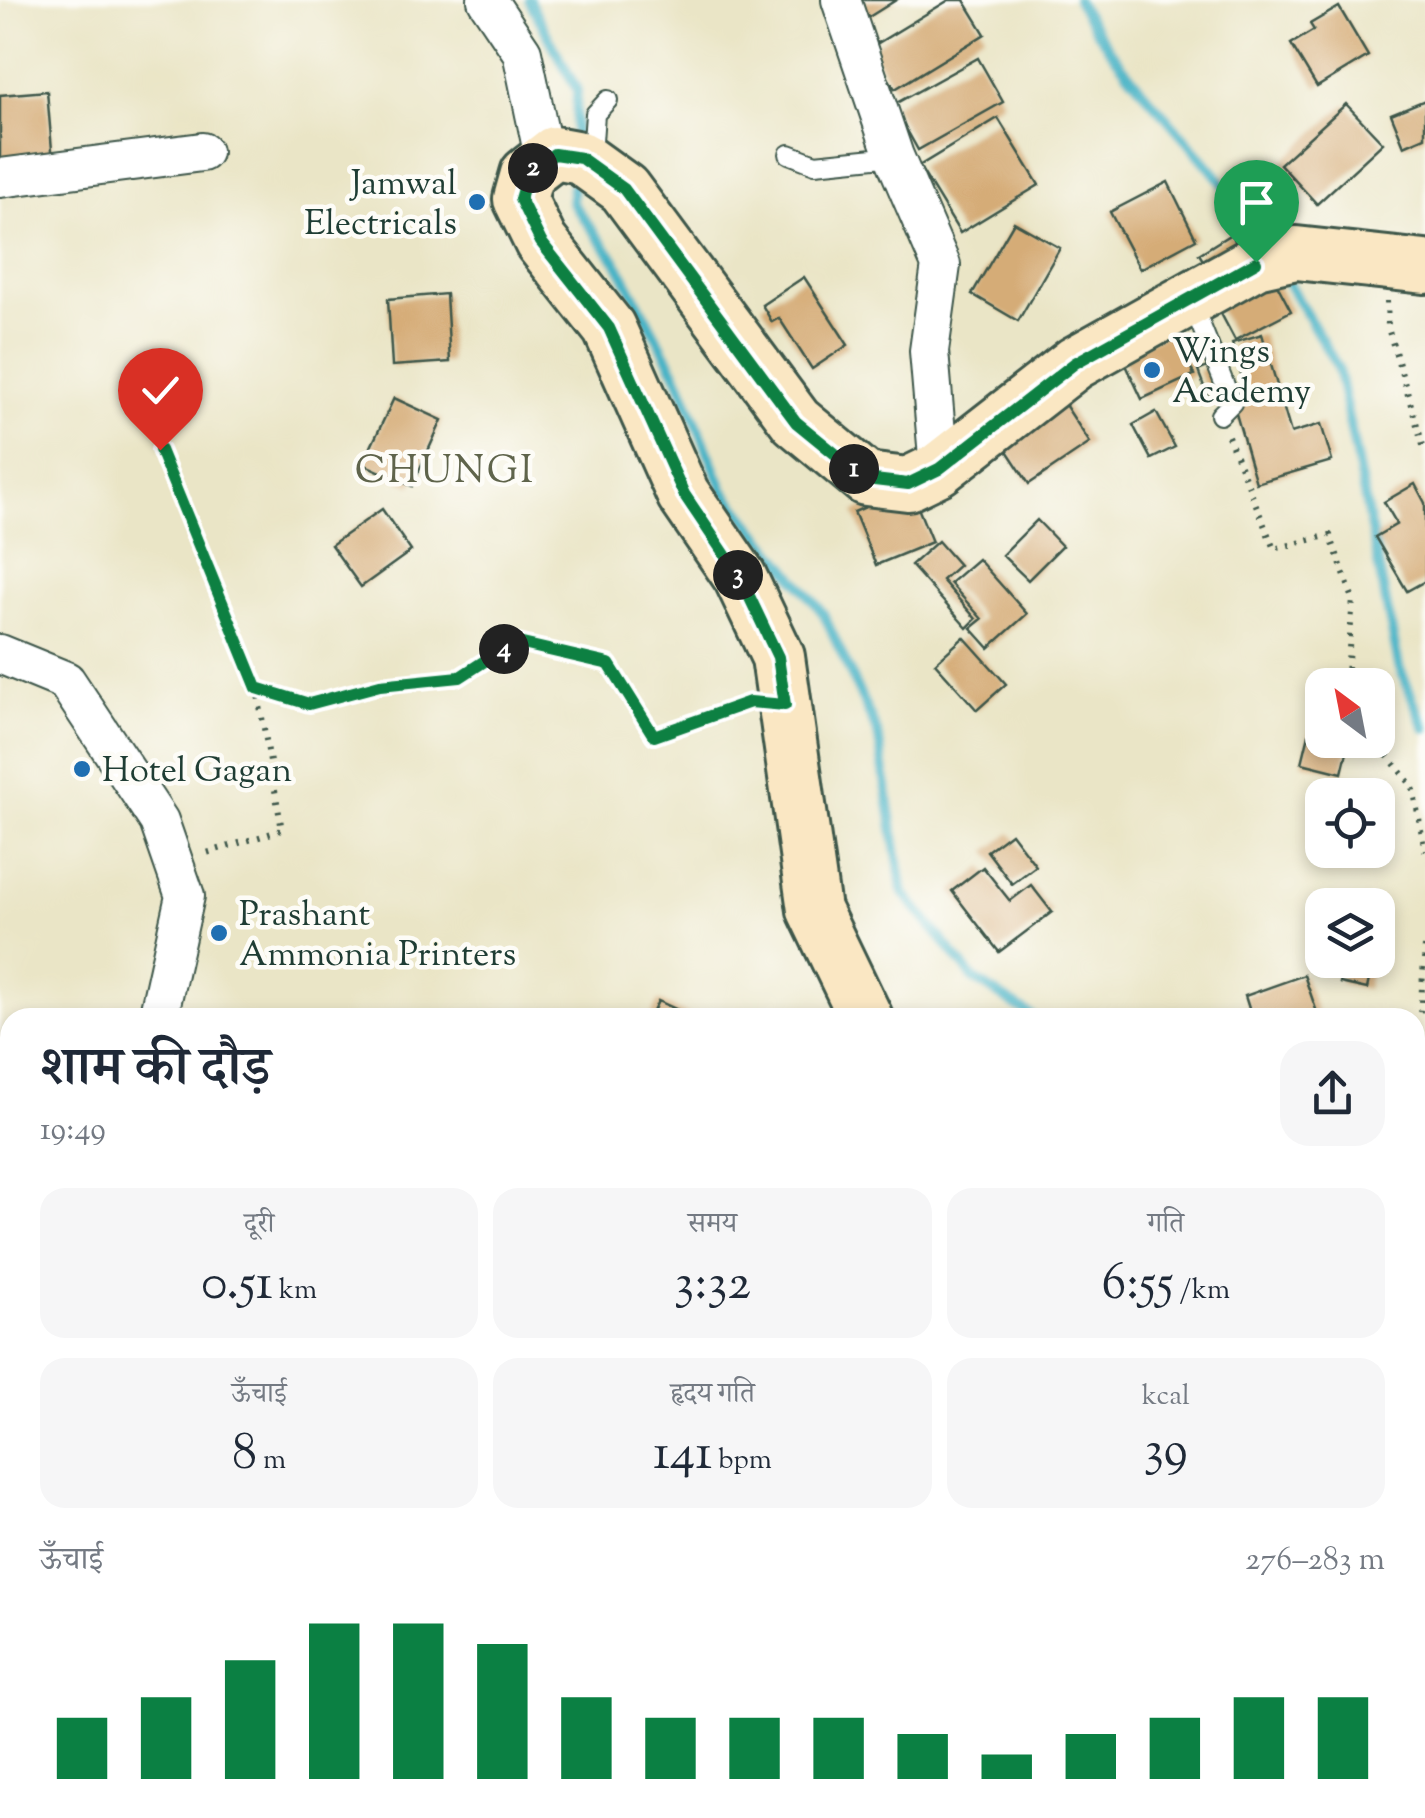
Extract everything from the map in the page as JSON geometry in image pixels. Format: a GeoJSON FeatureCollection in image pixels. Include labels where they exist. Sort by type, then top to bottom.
{"type":"FeatureCollection","features":[{"type":"Feature","properties":{"kind":"street"},"geometry":{"type":"LineString","coordinates":[[487,0],[522,52],[567,158],[624,189],[796,422],[866,479],[908,484],[939,469],[1075,363],[1190,298],[1276,257],[1405,266]]}},
{"type":"Feature","properties":{"kind":"street"},"geometry":{"type":"LineString","coordinates":[[841,0],[894,156],[942,264],[929,350],[939,469]]}},
{"type":"Feature","properties":{"kind":"street"},"geometry":{"type":"LineString","coordinates":[[0,178],[202,152]]}},
{"type":"Feature","properties":{"kind":"street"},"geometry":{"type":"LineString","coordinates":[[567,158],[527,174],[520,199],[541,242],[609,328],[684,494],[740,577],[778,657],[814,910],[861,1008]]}},
{"type":"Feature","properties":{"kind":"street"},"geometry":{"type":"LineString","coordinates":[[0,654],[66,681],[159,820],[184,896],[160,1008]]}},
{"type":"Feature","properties":{"kind":"lane"},"geometry":{"type":"LineString","coordinates":[[567,158],[608,100]]}},
{"type":"Feature","properties":{"kind":"lane"},"geometry":{"type":"LineString","coordinates":[[789,154],[815,164],[894,156]]}},
{"type":"Feature","properties":{"kind":"lane"},"geometry":{"type":"LineString","coordinates":[[1190,298],[1232,403],[1220,415]]}},
{"type":"Feature","properties":{"kind":"path"},"geometry":{"type":"LineString","coordinates":[[1405,266],[1388,328],[1425,452]]}},
{"type":"Feature","properties":{"kind":"path"},"geometry":{"type":"LineString","coordinates":[[160,370],[160,450],[257,688],[282,830],[173,863]]}},
{"type":"Feature","properties":{"kind":"path"},"geometry":{"type":"LineString","coordinates":[[1220,415],[1274,548],[1330,535],[1352,599],[1347,668]]}},
{"type":"Feature","properties":{"kind":"path"},"geometry":{"type":"LineString","coordinates":[[257,688],[309,704],[380,685],[460,677],[514,642],[609,664],[654,736],[750,702],[785,705]]}},
{"type":"Feature","properties":{"kind":"path"},"geometry":{"type":"LineString","coordinates":[[1389,758],[1413,787],[1425,851]]}},
{"type":"Feature","properties":{"kind":"path"},"geometry":{"type":"LineString","coordinates":[[1420,1008],[1425,946]]}},
{"type":"Feature","properties":{"kind":"building"},"geometry":{"type":"Polygon","coordinates":[[[852,0],[896,0],[864,20],[852,0]]]}},
{"type":"Feature","properties":{"kind":"building"},"geometry":{"type":"Polygon","coordinates":[[[949,0],[964,0],[985,34],[895,89],[870,48],[949,0]]]}},
{"type":"Feature","properties":{"kind":"building"},"geometry":{"type":"Polygon","coordinates":[[[1339,7],[1368,56],[1317,87],[1291,44],[1314,30],[1310,24],[1339,7]]]}},
{"type":"Feature","properties":{"kind":"building"},"geometry":{"type":"Polygon","coordinates":[[[978,58],[1003,102],[918,150],[893,105],[978,58]]]}},
{"type":"Feature","properties":{"kind":"building"},"geometry":{"type":"Polygon","coordinates":[[[47,91],[53,162],[0,167],[0,95],[47,91]]]}},
{"type":"Feature","properties":{"kind":"building"},"geometry":{"type":"Polygon","coordinates":[[[1425,100],[1425,137],[1404,146],[1391,114],[1425,100]]]}},
{"type":"Feature","properties":{"kind":"building"},"geometry":{"type":"Polygon","coordinates":[[[1346,104],[1383,143],[1317,204],[1280,164],[1346,104]]]}},
{"type":"Feature","properties":{"kind":"building"},"geometry":{"type":"Polygon","coordinates":[[[998,118],[1039,185],[960,233],[919,166],[998,118]]]}},
{"type":"Feature","properties":{"kind":"building"},"geometry":{"type":"Polygon","coordinates":[[[1168,182],[1196,239],[1140,269],[1110,212],[1168,182]]]}},
{"type":"Feature","properties":{"kind":"building"},"geometry":{"type":"Polygon","coordinates":[[[1014,222],[1060,248],[1018,321],[972,294],[1014,222]]]}},
{"type":"Feature","properties":{"kind":"building"},"geometry":{"type":"Polygon","coordinates":[[[1231,234],[1246,259],[1214,278],[1199,254],[1231,234]]]}},
{"type":"Feature","properties":{"kind":"building"},"geometry":{"type":"Polygon","coordinates":[[[1272,275],[1291,311],[1235,340],[1216,304],[1272,275]]]}},
{"type":"Feature","properties":{"kind":"building"},"geometry":{"type":"Polygon","coordinates":[[[804,277],[848,345],[812,369],[779,318],[772,322],[762,305],[804,277]]]}},
{"type":"Feature","properties":{"kind":"building"},"geometry":{"type":"Polygon","coordinates":[[[446,294],[450,362],[392,366],[388,299],[446,294]]]}},
{"type":"Feature","properties":{"kind":"building"},"geometry":{"type":"Polygon","coordinates":[[[1174,330],[1194,375],[1142,399],[1121,354],[1174,330]]]}},
{"type":"Feature","properties":{"kind":"building"},"geometry":{"type":"Polygon","coordinates":[[[1262,334],[1291,433],[1321,424],[1332,461],[1256,483],[1233,403],[1248,398],[1232,343],[1262,334]]]}},
{"type":"Feature","properties":{"kind":"building"},"geometry":{"type":"Polygon","coordinates":[[[1212,365],[1223,392],[1208,397],[1198,371],[1212,365]]]}},
{"type":"Feature","properties":{"kind":"building"},"geometry":{"type":"Polygon","coordinates":[[[1060,397],[1090,443],[1029,484],[998,437],[1060,397]]]}},
{"type":"Feature","properties":{"kind":"building"},"geometry":{"type":"Polygon","coordinates":[[[394,398],[442,420],[412,486],[363,464],[394,398]]]}},
{"type":"Feature","properties":{"kind":"building"},"geometry":{"type":"Polygon","coordinates":[[[1156,412],[1175,447],[1151,459],[1133,425],[1156,412]]]}},
{"type":"Feature","properties":{"kind":"building"},"geometry":{"type":"Polygon","coordinates":[[[1415,484],[1425,503],[1425,581],[1407,591],[1375,537],[1397,524],[1384,502],[1415,484]]]}},
{"type":"Feature","properties":{"kind":"building"},"geometry":{"type":"Polygon","coordinates":[[[910,488],[932,542],[876,565],[854,512],[910,488]]]}},
{"type":"Feature","properties":{"kind":"building"},"geometry":{"type":"Polygon","coordinates":[[[382,509],[411,551],[361,587],[331,545],[382,509]]]}},
{"type":"Feature","properties":{"kind":"building"},"geometry":{"type":"Polygon","coordinates":[[[1037,520],[1062,546],[1028,580],[1002,555],[1037,520]]]}},
{"type":"Feature","properties":{"kind":"building"},"geometry":{"type":"Polygon","coordinates":[[[938,541],[959,565],[942,580],[976,619],[967,628],[911,565],[938,541]]]}},
{"type":"Feature","properties":{"kind":"building"},"geometry":{"type":"Polygon","coordinates":[[[978,559],[1027,614],[989,648],[971,628],[982,619],[950,583],[978,559]]]}},
{"type":"Feature","properties":{"kind":"building"},"geometry":{"type":"Polygon","coordinates":[[[964,637],[1006,684],[977,710],[935,663],[964,637]]]}},
{"type":"Feature","properties":{"kind":"building"},"geometry":{"type":"Polygon","coordinates":[[[1305,751],[1305,758],[1346,758],[1342,773],[1302,763],[1305,751]]]}},
{"type":"Feature","properties":{"kind":"building"},"geometry":{"type":"Polygon","coordinates":[[[1011,833],[1036,866],[1012,884],[987,851],[1011,833]]]}},
{"type":"Feature","properties":{"kind":"building"},"geometry":{"type":"Polygon","coordinates":[[[983,867],[1010,901],[1031,885],[1052,912],[999,952],[952,891],[983,867]]]}},
{"type":"Feature","properties":{"kind":"building"},"geometry":{"type":"Polygon","coordinates":[[[1304,975],[1316,1008],[1249,1008],[1245,996],[1304,975]]]}},
{"type":"Feature","properties":{"kind":"building"},"geometry":{"type":"Polygon","coordinates":[[[1341,978],[1369,978],[1367,989],[1340,983],[1341,978]]]}},
{"type":"Feature","properties":{"kind":"building"},"geometry":{"type":"Polygon","coordinates":[[[658,1001],[673,1008],[655,1008],[658,1001]]]}},
{"type":"Feature","properties":{"kind":"waterway"},"geometry":{"type":"LineString","coordinates":[[529,0],[577,90],[575,142]]}},
{"type":"Feature","properties":{"kind":"waterway"},"geometry":{"type":"LineString","coordinates":[[1077,0],[1121,64],[1221,181],[1265,244]]}},
{"type":"Feature","properties":{"kind":"waterway"},"geometry":{"type":"LineString","coordinates":[[573,174],[572,203],[616,261],[677,375],[724,491],[823,613],[878,734],[903,892],[974,979],[1019,1008]]}},
{"type":"Feature","properties":{"kind":"waterway"},"geometry":{"type":"LineString","coordinates":[[1281,271],[1338,368],[1399,666],[1425,728]]}},
{"type":"Feature","properties":{"kind":"place","name":"Jamwal Electricals"},"geometry":{"type":"Point","coordinates":[477,202]}},
{"type":"Feature","properties":{"kind":"place","name":"Wings Academy"},"geometry":{"type":"Point","coordinates":[1152,370]}},
{"type":"Feature","properties":{"kind":"place","name":"Hotel Gagan"},"geometry":{"type":"Point","coordinates":[82,769]}},
{"type":"Feature","properties":{"kind":"place","name":"Prashant Ammonia Printers"},"geometry":{"type":"Point","coordinates":[219,933]}},
{"type":"Feature","properties":{"kind":"district","name":"CHUNGI"},"geometry":{"type":"Point","coordinates":[445,469]}},
{"type":"Feature","properties":{"kind":"route"},"geometry":{"type":"LineString","coordinates":[[160,450],[257,688],[309,704],[380,685],[460,677],[514,642],[609,664],[654,736],[750,702],[785,705],[778,657],[740,577],[684,494],[609,328],[541,242],[520,199],[527,174],[544,157],[554,154],[581,158],[624,189],[668,254],[796,422],[866,479],[908,484],[939,469],[1075,363],[1256,262]]}}]}
